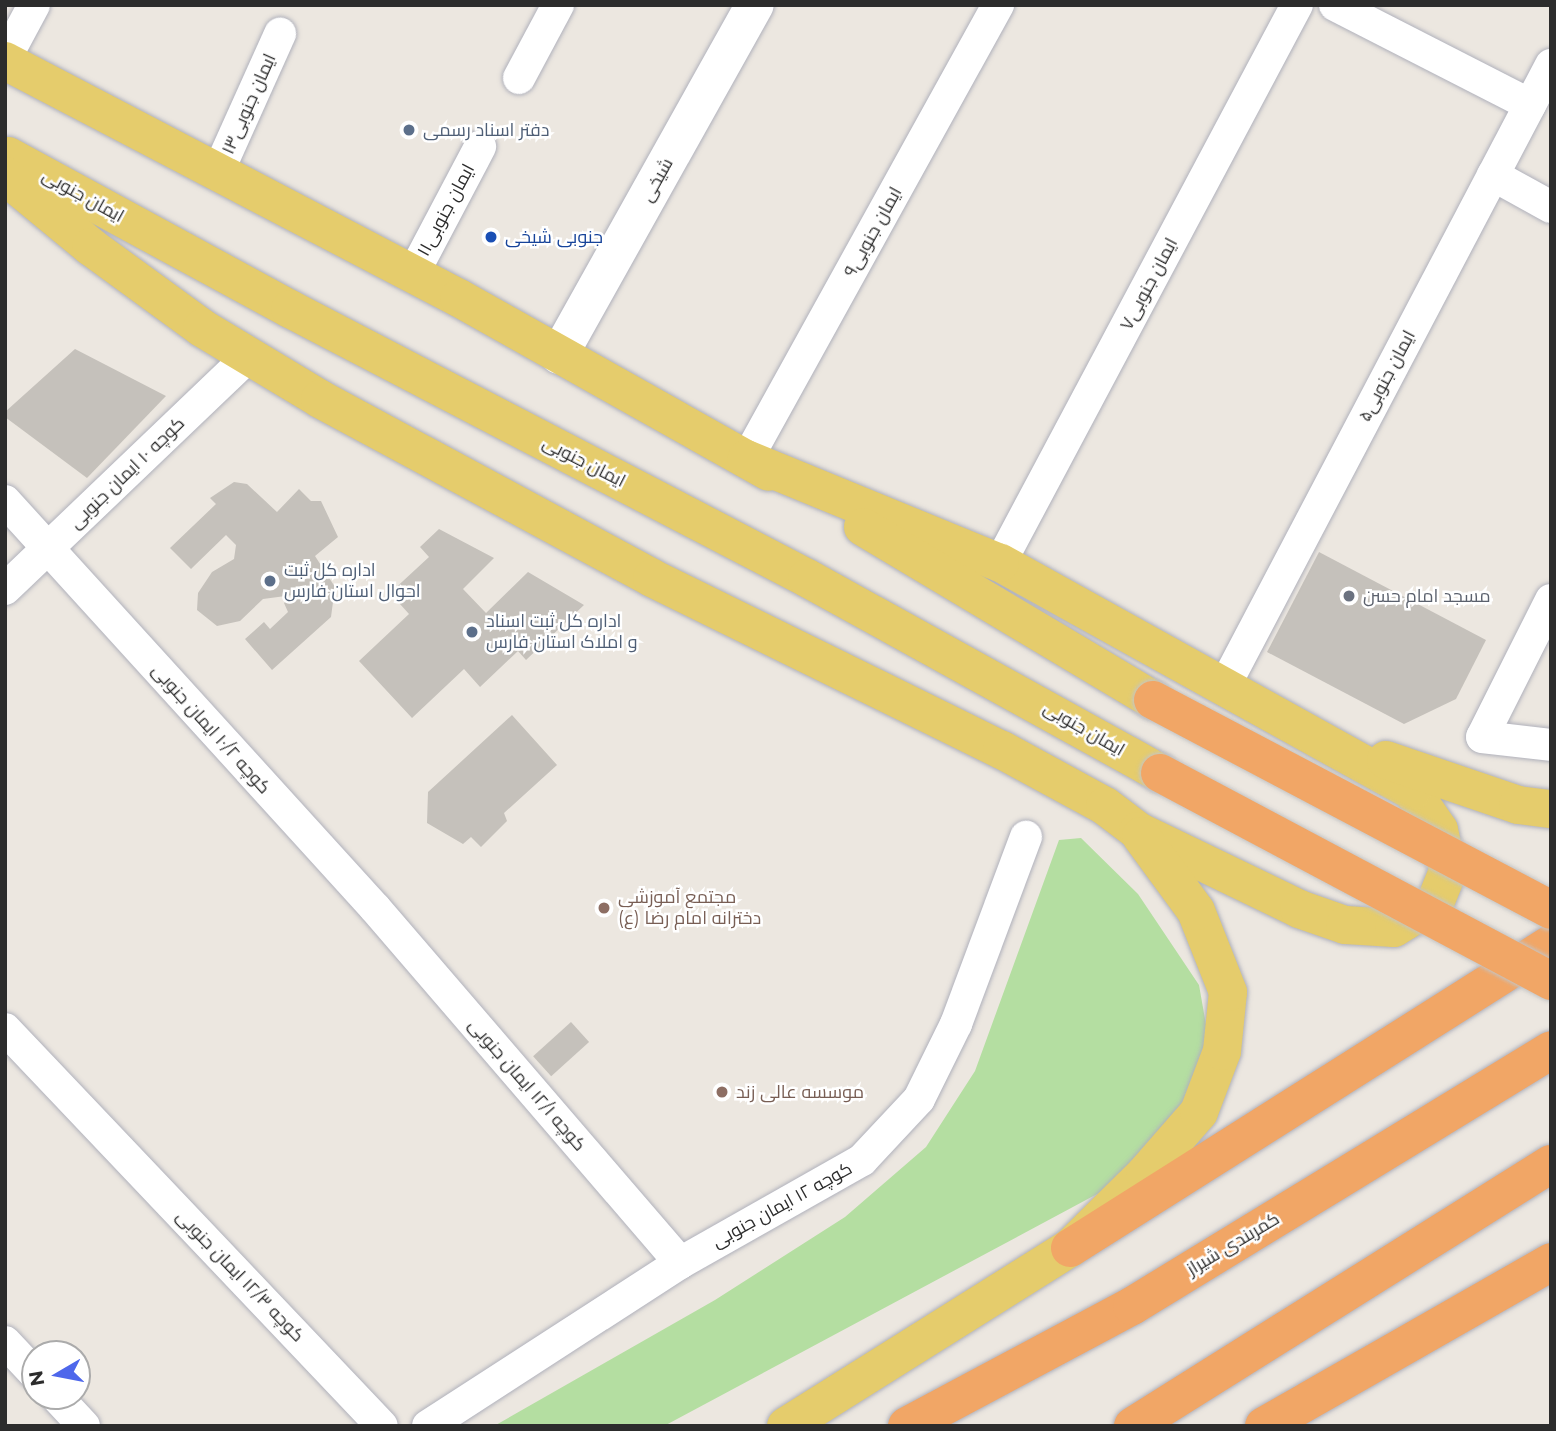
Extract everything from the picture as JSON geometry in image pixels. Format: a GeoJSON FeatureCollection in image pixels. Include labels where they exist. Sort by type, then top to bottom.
{"type":"FeatureCollection","features":[{"type":"Feature","properties":{"kind":"highway"},"geometry":{"type":"LineString","coordinates":[[1153,700],[1551,910]]}},
{"type":"Feature","properties":{"kind":"highway"},"geometry":{"type":"LineString","coordinates":[[1160,773],[1551,981]]}},
{"type":"Feature","properties":{"kind":"highway"},"geometry":{"type":"LineString","coordinates":[[1070,1248],[1551,944]]}},
{"type":"Feature","properties":{"kind":"highway","name":"کمربندی شیراز"},"geometry":{"type":"LineString","coordinates":[[907,1426],[1132,1306],[1551,1050]]}},
{"type":"Feature","properties":{"kind":"highway"},"geometry":{"type":"LineString","coordinates":[[1133,1426],[1551,1164]]}},
{"type":"Feature","properties":{"kind":"highway"},"geometry":{"type":"LineString","coordinates":[[1264,1426],[1551,1262]]}},
{"type":"Feature","properties":{"kind":"main road"},"geometry":{"type":"LineString","coordinates":[[5,60],[217,174],[413,274],[747,459],[1153,700]]}},
{"type":"Feature","properties":{"kind":"main road","name":"ایمان جنوبی"},"geometry":{"type":"LineString","coordinates":[[5,154],[290,309],[807,578],[1160,773]]}},
{"type":"Feature","properties":{"kind":"main road"},"geometry":{"type":"LineString","coordinates":[[5,176],[91,247],[249,356],[320,399],[652,578],[1002,750],[1105,806],[1138,831],[1299,909],[1345,925],[1394,928],[1435,903],[1448,871],[1439,830],[1412,791],[1000,563],[747,459]]}},
{"type":"Feature","properties":{"kind":"main road"},"geometry":{"type":"LineString","coordinates":[[1318,737],[1518,805],[1551,809]]}},
{"type":"Feature","properties":{"kind":"main road"},"geometry":{"type":"LineString","coordinates":[[786,1426],[1070,1248],[1145,1174],[1199,1112],[1222,1051],[1228,992],[1196,911],[1138,831]]}},
{"type":"Feature","properties":{"kind":"street"},"geometry":{"type":"LineString","coordinates":[[5,60],[34,5]]}},
{"type":"Feature","properties":{"kind":"street"},"geometry":{"type":"LineString","coordinates":[[519,78],[558,5]]}},
{"type":"Feature","properties":{"kind":"street","name":"شیخی"},"geometry":{"type":"LineString","coordinates":[[559,355],[755,5]]}},
{"type":"Feature","properties":{"kind":"street","name":"ایمان جنوبی۹"},"geometry":{"type":"LineString","coordinates":[[747,459],[998,5]]}},
{"type":"Feature","properties":{"kind":"street","name":"ایمان جنوبی۷"},"geometry":{"type":"LineString","coordinates":[[1000,563],[1297,5]]}},
{"type":"Feature","properties":{"kind":"street"},"geometry":{"type":"LineString","coordinates":[[1335,5],[1530,104]]}},
{"type":"Feature","properties":{"kind":"street","name":"ایمان جنوبی۱۳"},"geometry":{"type":"LineString","coordinates":[[217,174],[281,34]]}},
{"type":"Feature","properties":{"kind":"street","name":"ایمان جنوبی۵"},"geometry":{"type":"LineString","coordinates":[[1224,687],[1551,65]]}},
{"type":"Feature","properties":{"kind":"street","name":"ایمان جنوبی۱۱"},"geometry":{"type":"LineString","coordinates":[[413,274],[480,147]]}},
{"type":"Feature","properties":{"kind":"street"},"geometry":{"type":"LineString","coordinates":[[1493,175],[1551,207]]}},
{"type":"Feature","properties":{"kind":"street","name":"کوچه ۱۰ ایمان جنوبی"},"geometry":{"type":"LineString","coordinates":[[5,589],[249,356]]}},
{"type":"Feature","properties":{"kind":"street","name":"کوچه ۱۰/۲ ایمان جنوبی"},"geometry":{"type":"LineString","coordinates":[[5,501],[375,908]]}},
{"type":"Feature","properties":{"kind":"street"},"geometry":{"type":"LineString","coordinates":[[1551,600],[1482,737],[1551,745]]}},
{"type":"Feature","properties":{"kind":"street","name":"کوچه ۱۲ ایمان جنوبی"},"geometry":{"type":"LineString","coordinates":[[428,1426],[680,1262],[862,1160],[919,1099],[956,1024],[1026,837]]}},
{"type":"Feature","properties":{"kind":"street","name":"کوچه ۱۲/۱ ایمان جنوبی"},"geometry":{"type":"LineString","coordinates":[[375,908],[680,1262]]}},
{"type":"Feature","properties":{"kind":"street","name":"کوچه ۱۲/۳ ایمان جنوبی"},"geometry":{"type":"LineString","coordinates":[[5,1030],[382,1426]]}},
{"type":"Feature","properties":{"kind":"street"},"geometry":{"type":"LineString","coordinates":[[5,1342],[21,1359]]}},
{"type":"Feature","properties":{"kind":"street"},"geometry":{"type":"LineString","coordinates":[[69,1410],[84,1426]]}},
{"type":"Feature","properties":{"kind":"green space"},"geometry":{"type":"Polygon","coordinates":[[[1081,838],[1138,894],[1199,985],[1211,1053],[1175,1127],[1099,1193],[664,1426],[494,1426],[715,1300],[845,1217],[926,1147],[975,1071],[1059,840],[1081,838]]]}},
{"type":"Feature","properties":{"kind":"building"},"geometry":{"type":"Polygon","coordinates":[[[75,349],[166,396],[87,478],[5,417],[5,412],[75,349]]]}},
{"type":"Feature","properties":{"kind":"building","name":"اداره کل ثبت احوال استان فارس"},"geometry":{"type":"Polygon","coordinates":[[[234,482],[247,484],[277,512],[299,489],[311,501],[321,501],[338,537],[315,556],[335,587],[331,617],[272,670],[245,639],[264,622],[270,629],[288,612],[284,603],[293,595],[263,599],[240,621],[217,626],[197,610],[198,593],[212,572],[234,559],[236,545],[226,535],[191,569],[170,548],[216,504],[210,498],[234,482]]]}},
{"type":"Feature","properties":{"kind":"building","name":"اداره کل ثبت اسناد و املاک استان فارس"},"geometry":{"type":"Polygon","coordinates":[[[439,529],[494,558],[463,589],[486,613],[528,572],[584,605],[526,660],[518,651],[480,687],[464,669],[412,718],[359,661],[409,614],[390,593],[429,557],[420,547],[439,529]]]}},
{"type":"Feature","properties":{"kind":"building","name":"مسجد امام حسن"},"geometry":{"type":"Polygon","coordinates":[[[1319,552],[1486,640],[1456,699],[1404,724],[1267,652],[1319,552]]]}},
{"type":"Feature","properties":{"kind":"building"},"geometry":{"type":"Polygon","coordinates":[[[512,715],[557,765],[504,813],[507,821],[481,847],[471,837],[463,844],[427,823],[428,792],[512,715]]]}},
{"type":"Feature","properties":{"kind":"building"},"geometry":{"type":"Polygon","coordinates":[[[571,1022],[589,1042],[551,1076],[533,1056],[571,1022]]]}},
{"type":"Feature","properties":{"kind":"place","name":"دفتر اسناد رسمی"},"geometry":{"type":"Point","coordinates":[409,130]}},
{"type":"Feature","properties":{"kind":"place","name":"جنوبی شیخی"},"geometry":{"type":"Point","coordinates":[491,237]}},
{"type":"Feature","properties":{"kind":"place","name":"اداره کل ثبت احوال استان فارس"},"geometry":{"type":"Point","coordinates":[270,581]}},
{"type":"Feature","properties":{"kind":"place","name":"مسجد امام حسن"},"geometry":{"type":"Point","coordinates":[1349,596]}},
{"type":"Feature","properties":{"kind":"place","name":"اداره کل ثبت اسناد و املاک استان فارس"},"geometry":{"type":"Point","coordinates":[472,632]}},
{"type":"Feature","properties":{"kind":"place","name":"مجتمع آموزشی دخترانه امام رضا (ع)"},"geometry":{"type":"Point","coordinates":[604,908]}},
{"type":"Feature","properties":{"kind":"place","name":"موسسه عالی زند"},"geometry":{"type":"Point","coordinates":[722,1092]}}]}
